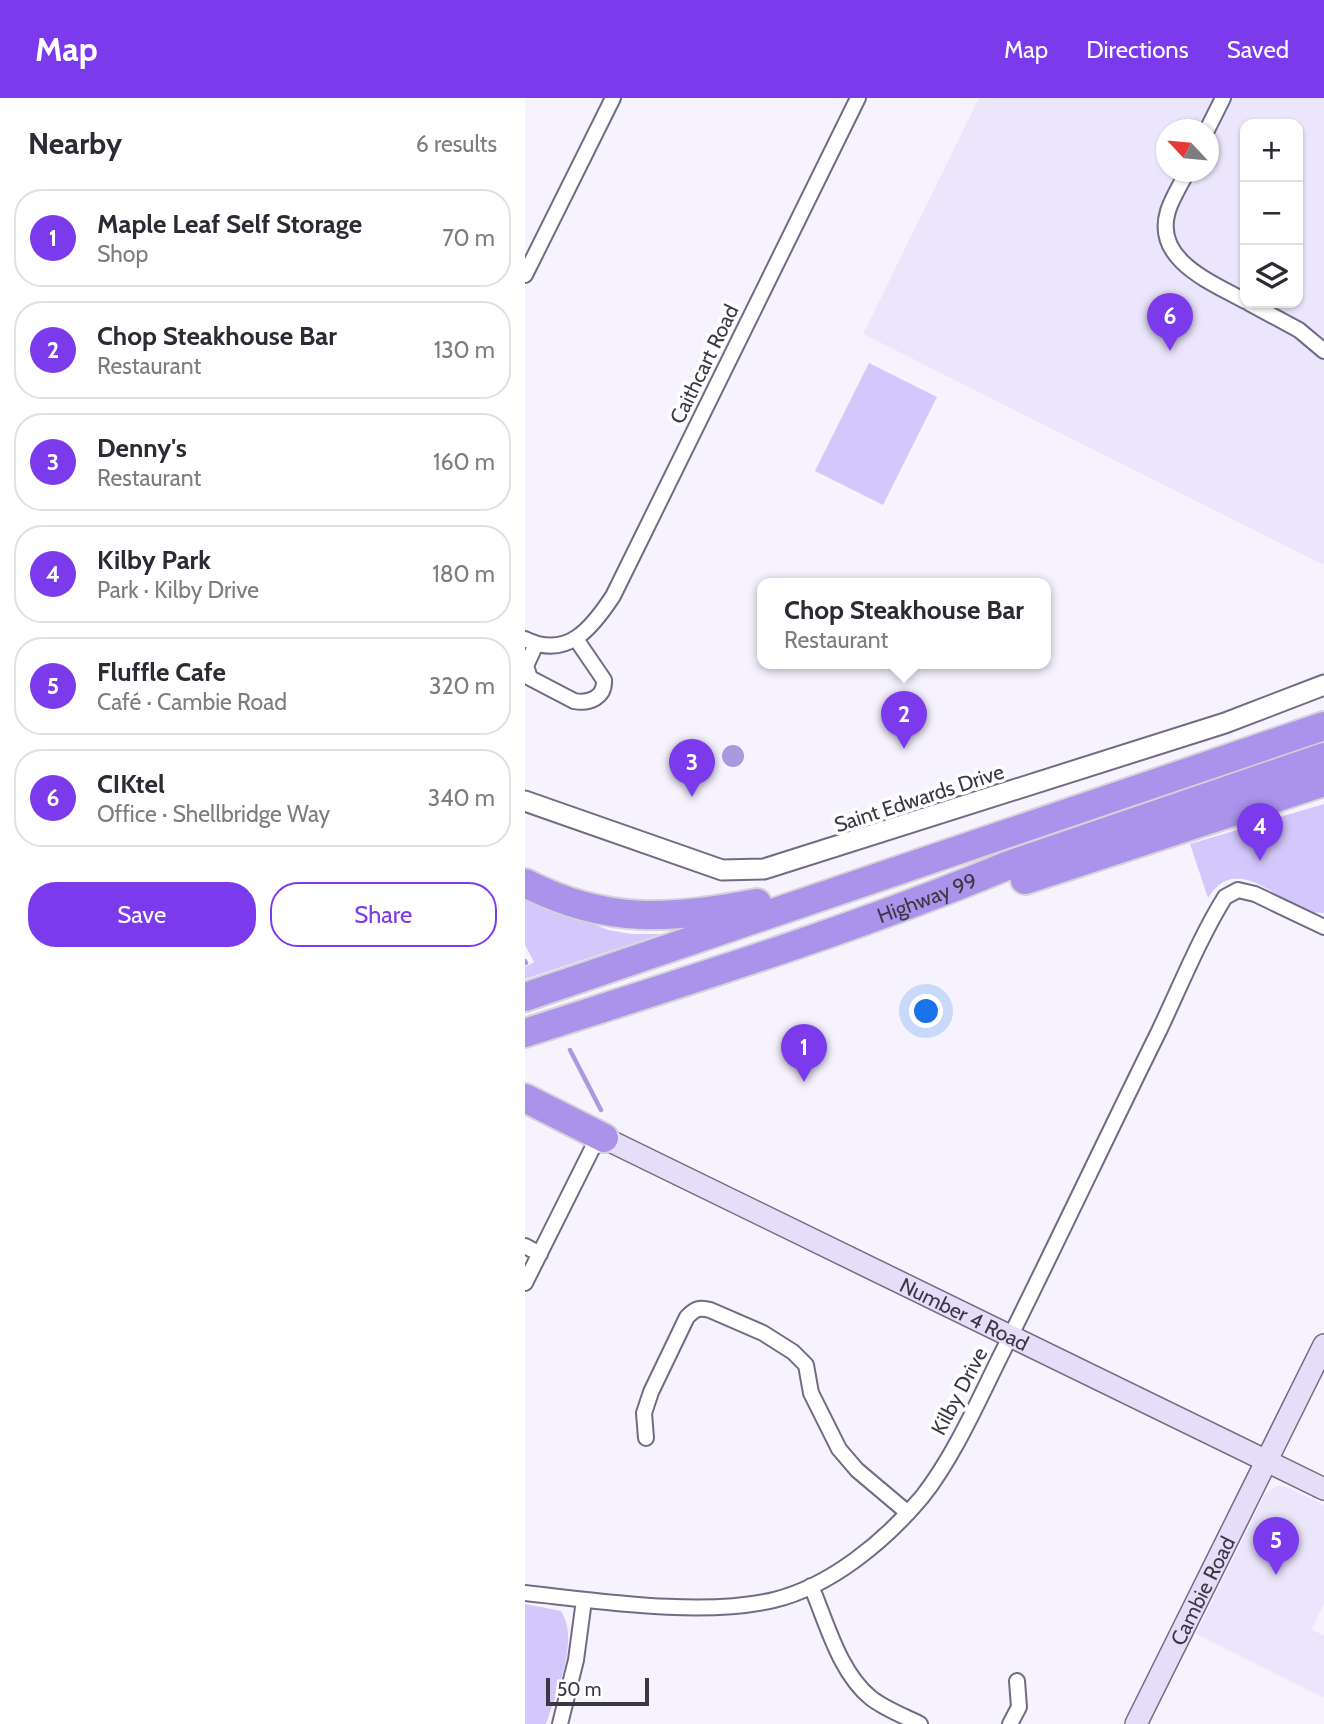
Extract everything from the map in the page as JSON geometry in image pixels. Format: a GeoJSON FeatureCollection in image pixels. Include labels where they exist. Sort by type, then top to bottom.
{"type":"FeatureCollection","features":[{"type":"Feature","properties":{"kind":"highway","name":"Highway 99"},"geometry":{"type":"LineString","coordinates":[[525,998],[1324,726]]}},
{"type":"Feature","properties":{"kind":"highway","name":"Highway 99"},"geometry":{"type":"LineString","coordinates":[[525,1033],[820,935],[960,886],[1009,865],[1324,757]]}},
{"type":"Feature","properties":{"kind":"highway"},"geometry":{"type":"LineString","coordinates":[[960,886],[1019,882],[1324,782]]}},
{"type":"Feature","properties":{"kind":"highway"},"geometry":{"type":"LineString","coordinates":[[525,883],[591,908],[641,916],[671,916],[712,911],[850,886]]}},
{"type":"Feature","properties":{"kind":"highway"},"geometry":{"type":"LineString","coordinates":[[525,1098],[604,1138]]}},
{"type":"Feature","properties":{"kind":"main road","name":"Number 4 Road"},"geometry":{"type":"LineString","coordinates":[[604,1138],[1324,1489]]}},
{"type":"Feature","properties":{"kind":"main road","name":"Cambie Road"},"geometry":{"type":"LineString","coordinates":[[1136,1724],[1324,1345]]}},
{"type":"Feature","properties":{"kind":"street"},"geometry":{"type":"LineString","coordinates":[[525,275],[613,98]]}},
{"type":"Feature","properties":{"kind":"street","name":"Caithcart Road"},"geometry":{"type":"LineString","coordinates":[[576,639],[601,614],[613,596],[858,98]]}},
{"type":"Feature","properties":{"kind":"street"},"geometry":{"type":"LineString","coordinates":[[1212,119],[1223,98]]}},
{"type":"Feature","properties":{"kind":"street"},"geometry":{"type":"LineString","coordinates":[[1182,182],[1168,212],[1165,234],[1177,258],[1195,274],[1240,298]]}},
{"type":"Feature","properties":{"kind":"street"},"geometry":{"type":"LineString","coordinates":[[1258,308],[1299,330],[1324,351]]}},
{"type":"Feature","properties":{"kind":"street"},"geometry":{"type":"LineString","coordinates":[[576,639],[604,680],[600,696],[582,703],[530,678],[526,666],[530,641],[563,645],[576,639]]}},
{"type":"Feature","properties":{"kind":"street","name":"Saint Edwards Drive"},"geometry":{"type":"LineString","coordinates":[[525,801],[722,870],[764,870],[1225,723],[1324,685]]}},
{"type":"Feature","properties":{"kind":"street","name":"Kilby Drive"},"geometry":{"type":"LineString","coordinates":[[525,1593],[584,1600],[704,1607],[737,1606],[776,1600],[811,1586],[865,1552],[908,1513],[924,1494],[951,1452],[1011,1336],[1226,897],[1238,890],[1255,894],[1324,927]]}},
{"type":"Feature","properties":{"kind":"street"},"geometry":{"type":"LineString","coordinates":[[525,1283],[592,1149],[604,1138]]}},
{"type":"Feature","properties":{"kind":"street"},"geometry":{"type":"LineString","coordinates":[[525,1246],[540,1254]]}},
{"type":"Feature","properties":{"kind":"street"},"geometry":{"type":"LineString","coordinates":[[646,1438],[644,1413],[651,1391],[687,1317],[701,1307],[762,1333],[793,1352],[806,1366],[811,1393],[839,1449],[857,1470],[908,1513]]}},
{"type":"Feature","properties":{"kind":"street"},"geometry":{"type":"LineString","coordinates":[[811,1586],[842,1657],[858,1686],[872,1699],[920,1724]]}},
{"type":"Feature","properties":{"kind":"street"},"geometry":{"type":"LineString","coordinates":[[560,1724],[576,1660],[584,1600]]}},
{"type":"Feature","properties":{"kind":"street"},"geometry":{"type":"LineString","coordinates":[[1010,1724],[1019,1707],[1017,1681]]}},
{"type":"Feature","properties":{"kind":"shaded area"},"geometry":{"type":"Polygon","coordinates":[[[979,98],[1324,98],[1324,565],[863,334],[979,98]]]}},
{"type":"Feature","properties":{"kind":"shaded area"},"geometry":{"type":"Polygon","coordinates":[[[869,363],[937,397],[883,505],[815,471],[869,363]]]}},
{"type":"Feature","properties":{"kind":"shaded area"},"geometry":{"type":"Polygon","coordinates":[[[733,745],[741,748],[744,756],[741,764],[733,767],[725,764],[722,756],[725,748],[733,745]]]}},
{"type":"Feature","properties":{"kind":"shaded area"},"geometry":{"type":"Polygon","coordinates":[[[1324,804],[1324,913],[1309,911],[1248,880],[1234,879],[1221,884],[1208,898],[1190,844],[1324,804]]]}},
{"type":"Feature","properties":{"kind":"shaded area"},"geometry":{"type":"Polygon","coordinates":[[[525,895],[608,930],[631,934],[661,934],[525,979],[525,967],[534,962],[525,945],[525,895]]]}},
{"type":"Feature","properties":{"kind":"shaded area"},"geometry":{"type":"Polygon","coordinates":[[[1277,1486],[1287,1487],[1324,1505],[1324,1604],[1312,1629],[1324,1636],[1324,1698],[1196,1634],[1265,1494],[1277,1486]]]}},
{"type":"Feature","properties":{"kind":"shaded area"},"geometry":{"type":"Polygon","coordinates":[[[525,1604],[561,1611],[566,1623],[568,1637],[564,1667],[546,1724],[525,1724],[525,1604]]]}},
{"type":"Feature","properties":{"kind":"waterway"},"geometry":{"type":"LineString","coordinates":[[570,1050],[601,1110]]}},
{"type":"Feature","properties":{"kind":"place","name":"CIKtel"},"geometry":{"type":"Point","coordinates":[1170,351]}},
{"type":"Feature","properties":{"kind":"place","name":"Chop Steakhouse Bar"},"geometry":{"type":"Point","coordinates":[904,749]}},
{"type":"Feature","properties":{"kind":"place","name":"Denny's"},"geometry":{"type":"Point","coordinates":[692,797]}},
{"type":"Feature","properties":{"kind":"place","name":"Kilby Park"},"geometry":{"type":"Point","coordinates":[1260,861]}},
{"type":"Feature","properties":{"kind":"place","name":"Maple Leaf Self Storage"},"geometry":{"type":"Point","coordinates":[804,1082]}},
{"type":"Feature","properties":{"kind":"place","name":"Fluffle Cafe"},"geometry":{"type":"Point","coordinates":[1276,1575]}}]}
